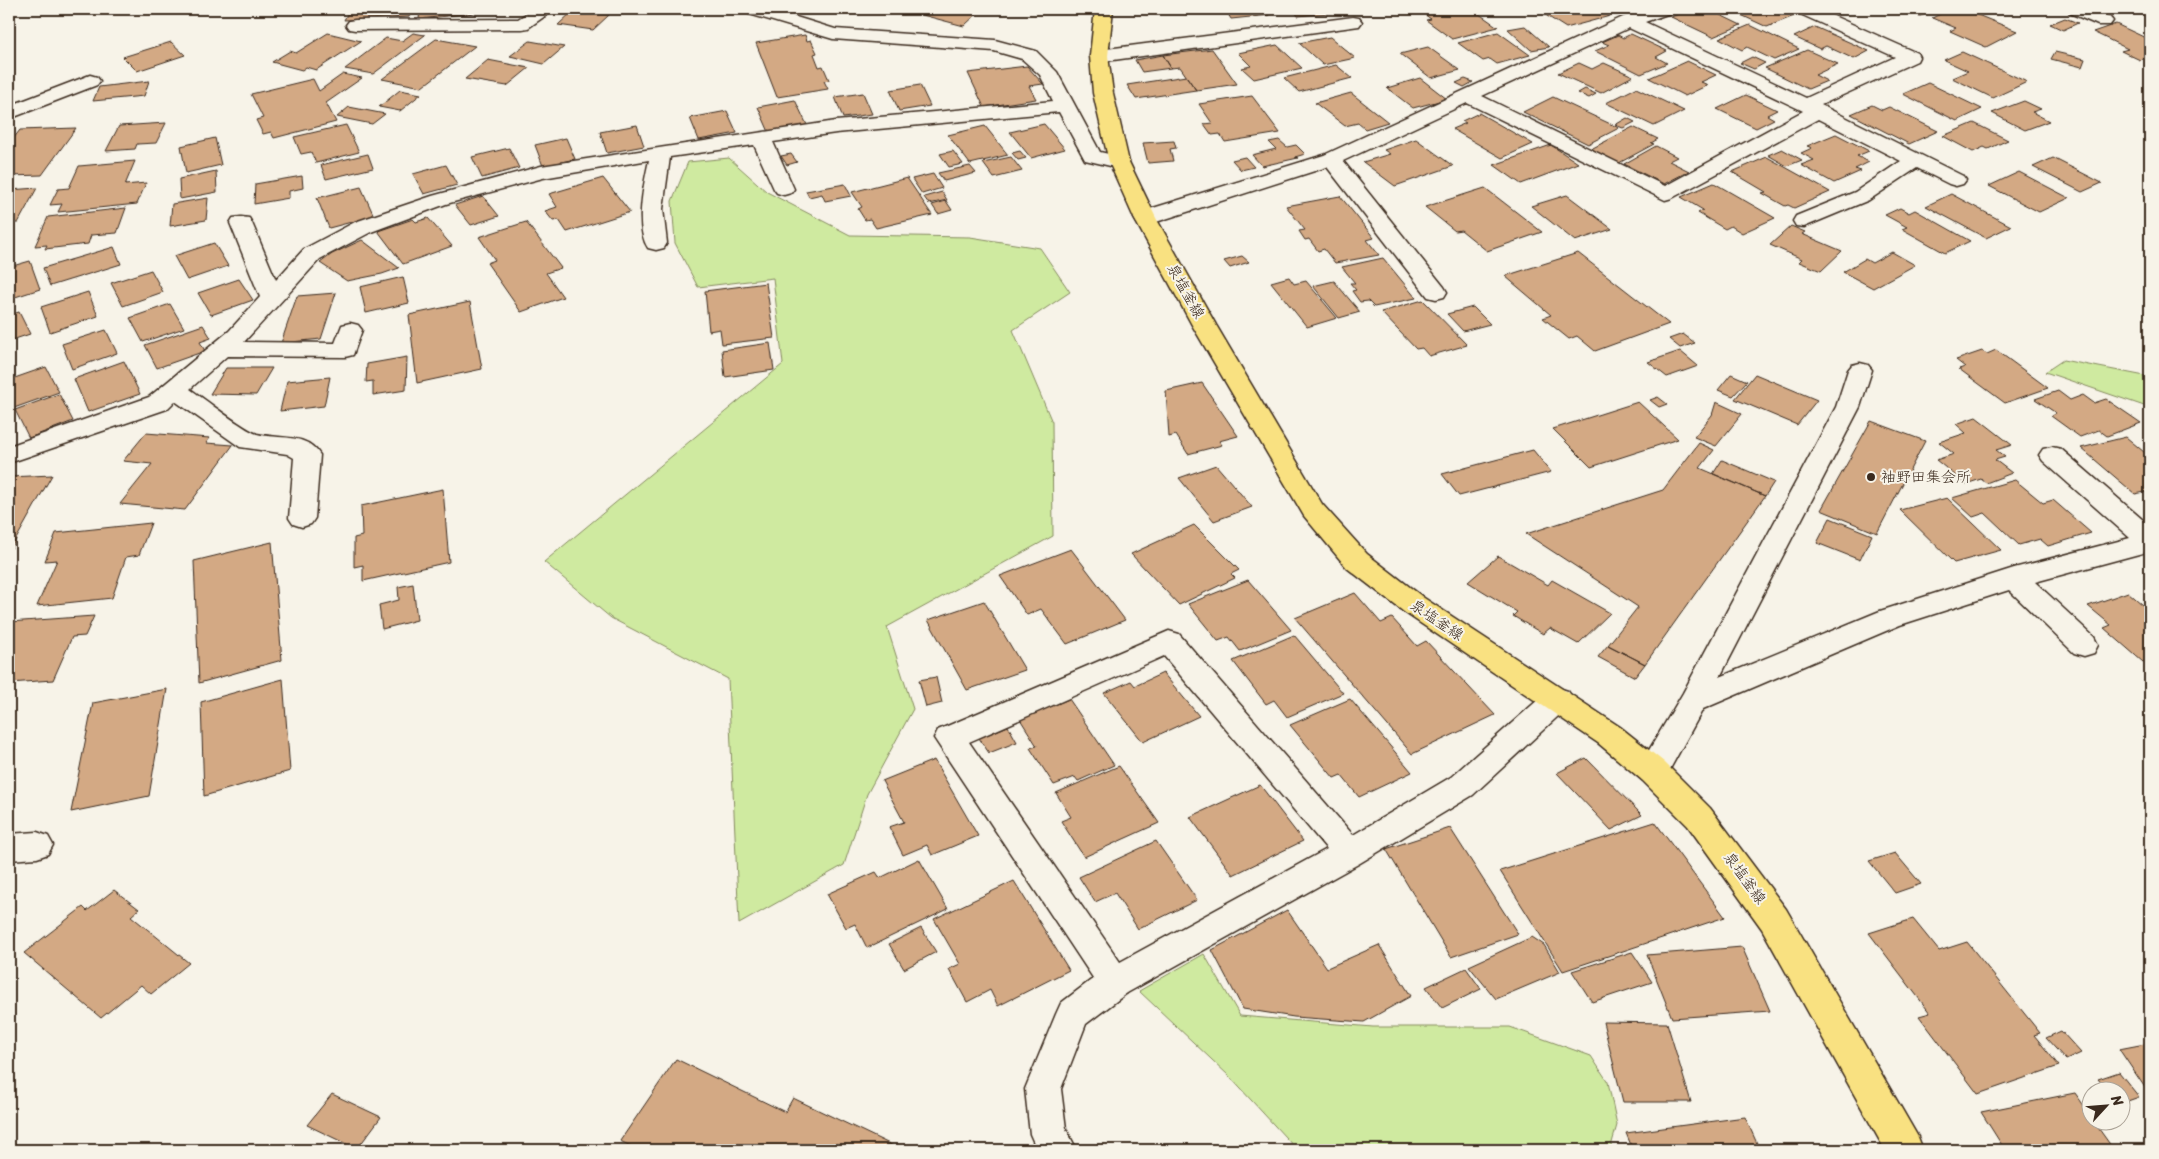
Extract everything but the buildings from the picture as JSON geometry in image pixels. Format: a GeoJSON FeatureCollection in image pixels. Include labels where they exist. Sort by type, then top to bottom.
{"type":"FeatureCollection","features":[{"type":"Feature","properties":{"kind":"main road","name":"泉塩釜線"},"geometry":{"type":"LineString","coordinates":[[1104,9],[1099,56],[1102,93],[1119,162],[1145,218],[1204,325],[1313,510],[1358,561],[1414,605],[1558,699],[1609,735],[1653,771],[1699,818],[1774,919],[1905,1150]]}},
{"type":"Feature","properties":{"kind":"street"},"geometry":{"type":"LineString","coordinates":[[752,9],[833,34],[995,46],[1029,55],[1048,72],[1092,156],[1119,162]]}},
{"type":"Feature","properties":{"kind":"street"},"geometry":{"type":"LineString","coordinates":[[1145,218],[1331,159],[1469,97],[1629,21],[1664,9]]}},
{"type":"Feature","properties":{"kind":"street"},"geometry":{"type":"LineString","coordinates":[[1469,97],[1665,194],[1812,108],[1910,57],[1804,9]]}},
{"type":"Feature","properties":{"kind":"street"},"geometry":{"type":"LineString","coordinates":[[2076,9],[2104,21]]}},
{"type":"Feature","properties":{"kind":"street"},"geometry":{"type":"LineString","coordinates":[[355,25],[522,24],[544,10],[548,20],[514,39]]}},
{"type":"Feature","properties":{"kind":"street"},"geometry":{"type":"LineString","coordinates":[[1629,21],[1812,108],[1956,180]]}},
{"type":"Feature","properties":{"kind":"street"},"geometry":{"type":"LineString","coordinates":[[1099,56],[1353,22]]}},
{"type":"Feature","properties":{"kind":"street"},"geometry":{"type":"LineString","coordinates":[[9,113],[90,81]]}},
{"type":"Feature","properties":{"kind":"street"},"geometry":{"type":"LineString","coordinates":[[9,455],[158,403],[237,336],[312,254],[363,227],[439,200],[541,172],[661,152],[836,127],[1065,106]]}},
{"type":"Feature","properties":{"kind":"street"},"geometry":{"type":"LineString","coordinates":[[761,138],[784,189]]}},
{"type":"Feature","properties":{"kind":"street"},"geometry":{"type":"LineString","coordinates":[[656,243],[651,223],[651,197],[661,152]]}},
{"type":"Feature","properties":{"kind":"street"},"geometry":{"type":"LineString","coordinates":[[1331,159],[1436,292]]}},
{"type":"Feature","properties":{"kind":"street"},"geometry":{"type":"LineString","coordinates":[[1804,221],[1862,196],[1916,160]]}},
{"type":"Feature","properties":{"kind":"street"},"geometry":{"type":"LineString","coordinates":[[241,223],[272,298]]}},
{"type":"Feature","properties":{"kind":"street"},"geometry":{"type":"LineString","coordinates":[[222,349],[345,350],[350,330]]}},
{"type":"Feature","properties":{"kind":"street"},"geometry":{"type":"LineString","coordinates":[[1653,771],[1693,701],[1848,407],[1860,370]]}},
{"type":"Feature","properties":{"kind":"street"},"geometry":{"type":"LineString","coordinates":[[174,389],[249,441],[293,446],[307,455],[302,518]]}},
{"type":"Feature","properties":{"kind":"street"},"geometry":{"type":"LineString","coordinates":[[2052,455],[2150,542]]}},
{"type":"Feature","properties":{"kind":"street"},"geometry":{"type":"LineString","coordinates":[[1693,701],[1890,618],[2014,578],[2150,542]]}},
{"type":"Feature","properties":{"kind":"street"},"geometry":{"type":"LineString","coordinates":[[2014,578],[2084,645]]}},
{"type":"Feature","properties":{"kind":"street"},"geometry":{"type":"LineString","coordinates":[[1115,982],[949,738],[1169,642],[1349,853]]}},
{"type":"Feature","properties":{"kind":"street"},"geometry":{"type":"LineString","coordinates":[[1058,1150],[1048,1134],[1043,1088],[1073,1014],[1115,982],[1349,853],[1462,786],[1558,699]]}},
{"type":"Feature","properties":{"kind":"green space"},"geometry":{"type":"Polygon","coordinates":[[[729,158],[767,192],[850,235],[970,237],[1040,248],[1070,292],[1013,330],[1052,422],[1053,536],[887,627],[913,709],[867,794],[844,865],[739,924],[728,679],[611,618],[544,562],[783,364],[773,278],[698,287],[675,243],[672,201],[688,162],[729,158]]]}},
{"type":"Feature","properties":{"kind":"green space"},"geometry":{"type":"Polygon","coordinates":[[[2063,360],[2150,377],[2150,408],[2045,372],[2063,360]]]}},
{"type":"Feature","properties":{"kind":"green space"},"geometry":{"type":"Polygon","coordinates":[[[1204,954],[1240,1016],[1373,1027],[1510,1027],[1591,1056],[1608,1082],[1617,1125],[1610,1150],[1297,1150],[1229,1076],[1139,991],[1204,954]]]}},
{"type":"Feature","properties":{"kind":"place","name":"袖野田集会所"},"geometry":{"type":"Point","coordinates":[1871,477]}}]}
